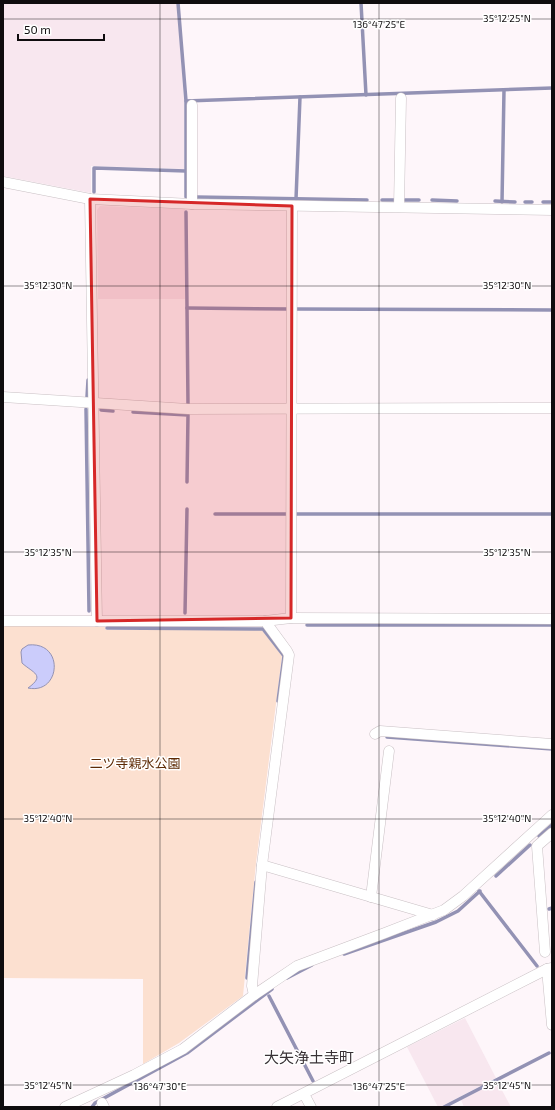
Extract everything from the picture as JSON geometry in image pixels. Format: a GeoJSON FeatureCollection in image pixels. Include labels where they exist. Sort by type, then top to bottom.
{"type":"FeatureCollection","features":[{"type":"Feature","properties":{"kind":"street"},"geometry":{"type":"LineString","coordinates":[[399,207],[401,98]]}},
{"type":"Feature","properties":{"kind":"street"},"geometry":{"type":"LineString","coordinates":[[192,105],[192,204]]}},
{"type":"Feature","properties":{"kind":"street"},"geometry":{"type":"LineString","coordinates":[[3,182],[90,199],[192,204],[552,210]]}},
{"type":"Feature","properties":{"kind":"street"},"geometry":{"type":"LineString","coordinates":[[90,199],[97,621]]}},
{"type":"Feature","properties":{"kind":"street"},"geometry":{"type":"LineString","coordinates":[[291,618],[292,206]]}},
{"type":"Feature","properties":{"kind":"street"},"geometry":{"type":"LineString","coordinates":[[3,397],[188,409],[552,408]]}},
{"type":"Feature","properties":{"kind":"street"},"geometry":{"type":"LineString","coordinates":[[3,620],[265,621],[291,618],[552,619]]}},
{"type":"Feature","properties":{"kind":"street"},"geometry":{"type":"LineString","coordinates":[[254,996],[252,986],[262,865],[289,655],[265,621]]}},
{"type":"Feature","properties":{"kind":"street"},"geometry":{"type":"LineString","coordinates":[[375,734],[380,731],[552,744]]}},
{"type":"Feature","properties":{"kind":"street"},"geometry":{"type":"LineString","coordinates":[[371,897],[389,751]]}},
{"type":"Feature","properties":{"kind":"street"},"geometry":{"type":"LineString","coordinates":[[65,1107],[134,1075],[183,1049],[297,966],[444,910],[463,896],[552,815]]}},
{"type":"Feature","properties":{"kind":"street"},"geometry":{"type":"LineString","coordinates":[[545,952],[537,846],[552,833]]}},
{"type":"Feature","properties":{"kind":"street"},"geometry":{"type":"LineString","coordinates":[[262,865],[433,914]]}},
{"type":"Feature","properties":{"kind":"street"},"geometry":{"type":"LineString","coordinates":[[277,1107],[550,969],[552,1025]]}},
{"type":"Feature","properties":{"kind":"street"},"geometry":{"type":"LineString","coordinates":[[304,1094],[311,1107]]}},
{"type":"Feature","properties":{"kind":"highlighted area"},"geometry":{"type":"Polygon","coordinates":[[[90,199],[292,206],[291,618],[97,621],[90,199]]]}},
{"type":"Feature","properties":{"kind":"shaded area"},"geometry":{"type":"Polygon","coordinates":[[[3,3],[177,3],[184,101],[184,169],[91,166],[91,193],[3,176],[3,3]]]}},
{"type":"Feature","properties":{"kind":"shaded area"},"geometry":{"type":"Polygon","coordinates":[[[100,206],[185,209],[185,299],[98,299],[97,210],[100,206]]]}},
{"type":"Feature","properties":{"kind":"shaded area"},"geometry":{"type":"Polygon","coordinates":[[[465,1018],[496,1078],[438,1107],[407,1047],[465,1018]]]}},
{"type":"Feature","properties":{"kind":"shaded area"},"geometry":{"type":"Polygon","coordinates":[[[497,1081],[511,1107],[464,1107],[461,1100],[497,1081]]]}},
{"type":"Feature","properties":{"kind":"green space","name":"二ツ寺親水公園"},"geometry":{"type":"Polygon","coordinates":[[[6,625],[105,627],[106,630],[262,630],[282,656],[256,863],[243,996],[179,1043],[143,1064],[143,979],[3,978],[3,628],[6,625]]]}},
{"type":"Feature","properties":{"kind":"water"},"geometry":{"type":"Polygon","coordinates":[[[28,645],[40,646],[48,651],[53,659],[54,668],[52,676],[47,684],[39,688],[28,688],[33,684],[37,677],[36,674],[22,663],[22,649],[28,645]]]}},
{"type":"Feature","properties":{"kind":"waterway"},"geometry":{"type":"LineString","coordinates":[[178,3],[186,101],[186,197]]}},
{"type":"Feature","properties":{"kind":"waterway"},"geometry":{"type":"LineString","coordinates":[[361,3],[366,95]]}},
{"type":"Feature","properties":{"kind":"waterway"},"geometry":{"type":"LineString","coordinates":[[186,101],[552,88]]}},
{"type":"Feature","properties":{"kind":"waterway"},"geometry":{"type":"LineString","coordinates":[[502,202],[504,90]]}},
{"type":"Feature","properties":{"kind":"waterway"},"geometry":{"type":"LineString","coordinates":[[296,199],[300,97]]}},
{"type":"Feature","properties":{"kind":"waterway"},"geometry":{"type":"LineString","coordinates":[[94,192],[94,168],[186,171]]}},
{"type":"Feature","properties":{"kind":"waterway"},"geometry":{"type":"LineString","coordinates":[[196,197],[367,200]]}},
{"type":"Feature","properties":{"kind":"waterway"},"geometry":{"type":"LineString","coordinates":[[382,200],[394,200]]}},
{"type":"Feature","properties":{"kind":"waterway"},"geometry":{"type":"LineString","coordinates":[[405,200],[419,200]]}},
{"type":"Feature","properties":{"kind":"waterway"},"geometry":{"type":"LineString","coordinates":[[432,200],[457,201]]}},
{"type":"Feature","properties":{"kind":"waterway"},"geometry":{"type":"LineString","coordinates":[[495,201],[515,202]]}},
{"type":"Feature","properties":{"kind":"waterway"},"geometry":{"type":"LineString","coordinates":[[525,202],[532,202]]}},
{"type":"Feature","properties":{"kind":"waterway"},"geometry":{"type":"LineString","coordinates":[[543,202],[552,202]]}},
{"type":"Feature","properties":{"kind":"waterway"},"geometry":{"type":"LineString","coordinates":[[186,212],[188,404]]}},
{"type":"Feature","properties":{"kind":"waterway"},"geometry":{"type":"LineString","coordinates":[[187,308],[289,309]]}},
{"type":"Feature","properties":{"kind":"waterway"},"geometry":{"type":"LineString","coordinates":[[295,309],[552,310]]}},
{"type":"Feature","properties":{"kind":"waterway"},"geometry":{"type":"LineString","coordinates":[[87,397],[88,380]]}},
{"type":"Feature","properties":{"kind":"waterway"},"geometry":{"type":"LineString","coordinates":[[86,409],[89,611]]}},
{"type":"Feature","properties":{"kind":"waterway"},"geometry":{"type":"LineString","coordinates":[[101,410],[113,411]]}},
{"type":"Feature","properties":{"kind":"waterway"},"geometry":{"type":"LineString","coordinates":[[133,412],[188,415],[187,482]]}},
{"type":"Feature","properties":{"kind":"waterway"},"geometry":{"type":"LineString","coordinates":[[185,613],[187,509]]}},
{"type":"Feature","properties":{"kind":"waterway"},"geometry":{"type":"LineString","coordinates":[[215,514],[288,514]]}},
{"type":"Feature","properties":{"kind":"waterway"},"geometry":{"type":"LineString","coordinates":[[295,514],[552,514]]}},
{"type":"Feature","properties":{"kind":"waterway"},"geometry":{"type":"LineString","coordinates":[[307,625],[552,625]]}},
{"type":"Feature","properties":{"kind":"waterway"},"geometry":{"type":"LineString","coordinates":[[107,628],[263,629],[284,656],[278,701]]}},
{"type":"Feature","properties":{"kind":"waterway"},"geometry":{"type":"LineString","coordinates":[[387,737],[552,749]]}},
{"type":"Feature","properties":{"kind":"waterway"},"geometry":{"type":"LineString","coordinates":[[539,836],[552,825]]}},
{"type":"Feature","properties":{"kind":"waterway"},"geometry":{"type":"LineString","coordinates":[[496,876],[530,845]]}},
{"type":"Feature","properties":{"kind":"waterway"},"geometry":{"type":"LineString","coordinates":[[247,978],[256,882]]}},
{"type":"Feature","properties":{"kind":"waterway"},"geometry":{"type":"LineString","coordinates":[[479,891],[537,966]]}},
{"type":"Feature","properties":{"kind":"waterway"},"geometry":{"type":"LineString","coordinates":[[344,954],[436,922],[458,911],[480,891]]}},
{"type":"Feature","properties":{"kind":"waterway"},"geometry":{"type":"LineString","coordinates":[[287,978],[312,965]]}},
{"type":"Feature","properties":{"kind":"waterway"},"geometry":{"type":"LineString","coordinates":[[92,1107],[95,1103],[187,1053],[272,989]]}},
{"type":"Feature","properties":{"kind":"waterway"},"geometry":{"type":"LineString","coordinates":[[269,996],[313,1081]]}},
{"type":"Feature","properties":{"kind":"waterway"},"geometry":{"type":"LineString","coordinates":[[444,1107],[549,1053]]}},
{"type":"Feature","properties":{"kind":"district","name":"大矢浄土寺町"},"geometry":{"type":"Point","coordinates":[309,1057]}}]}
